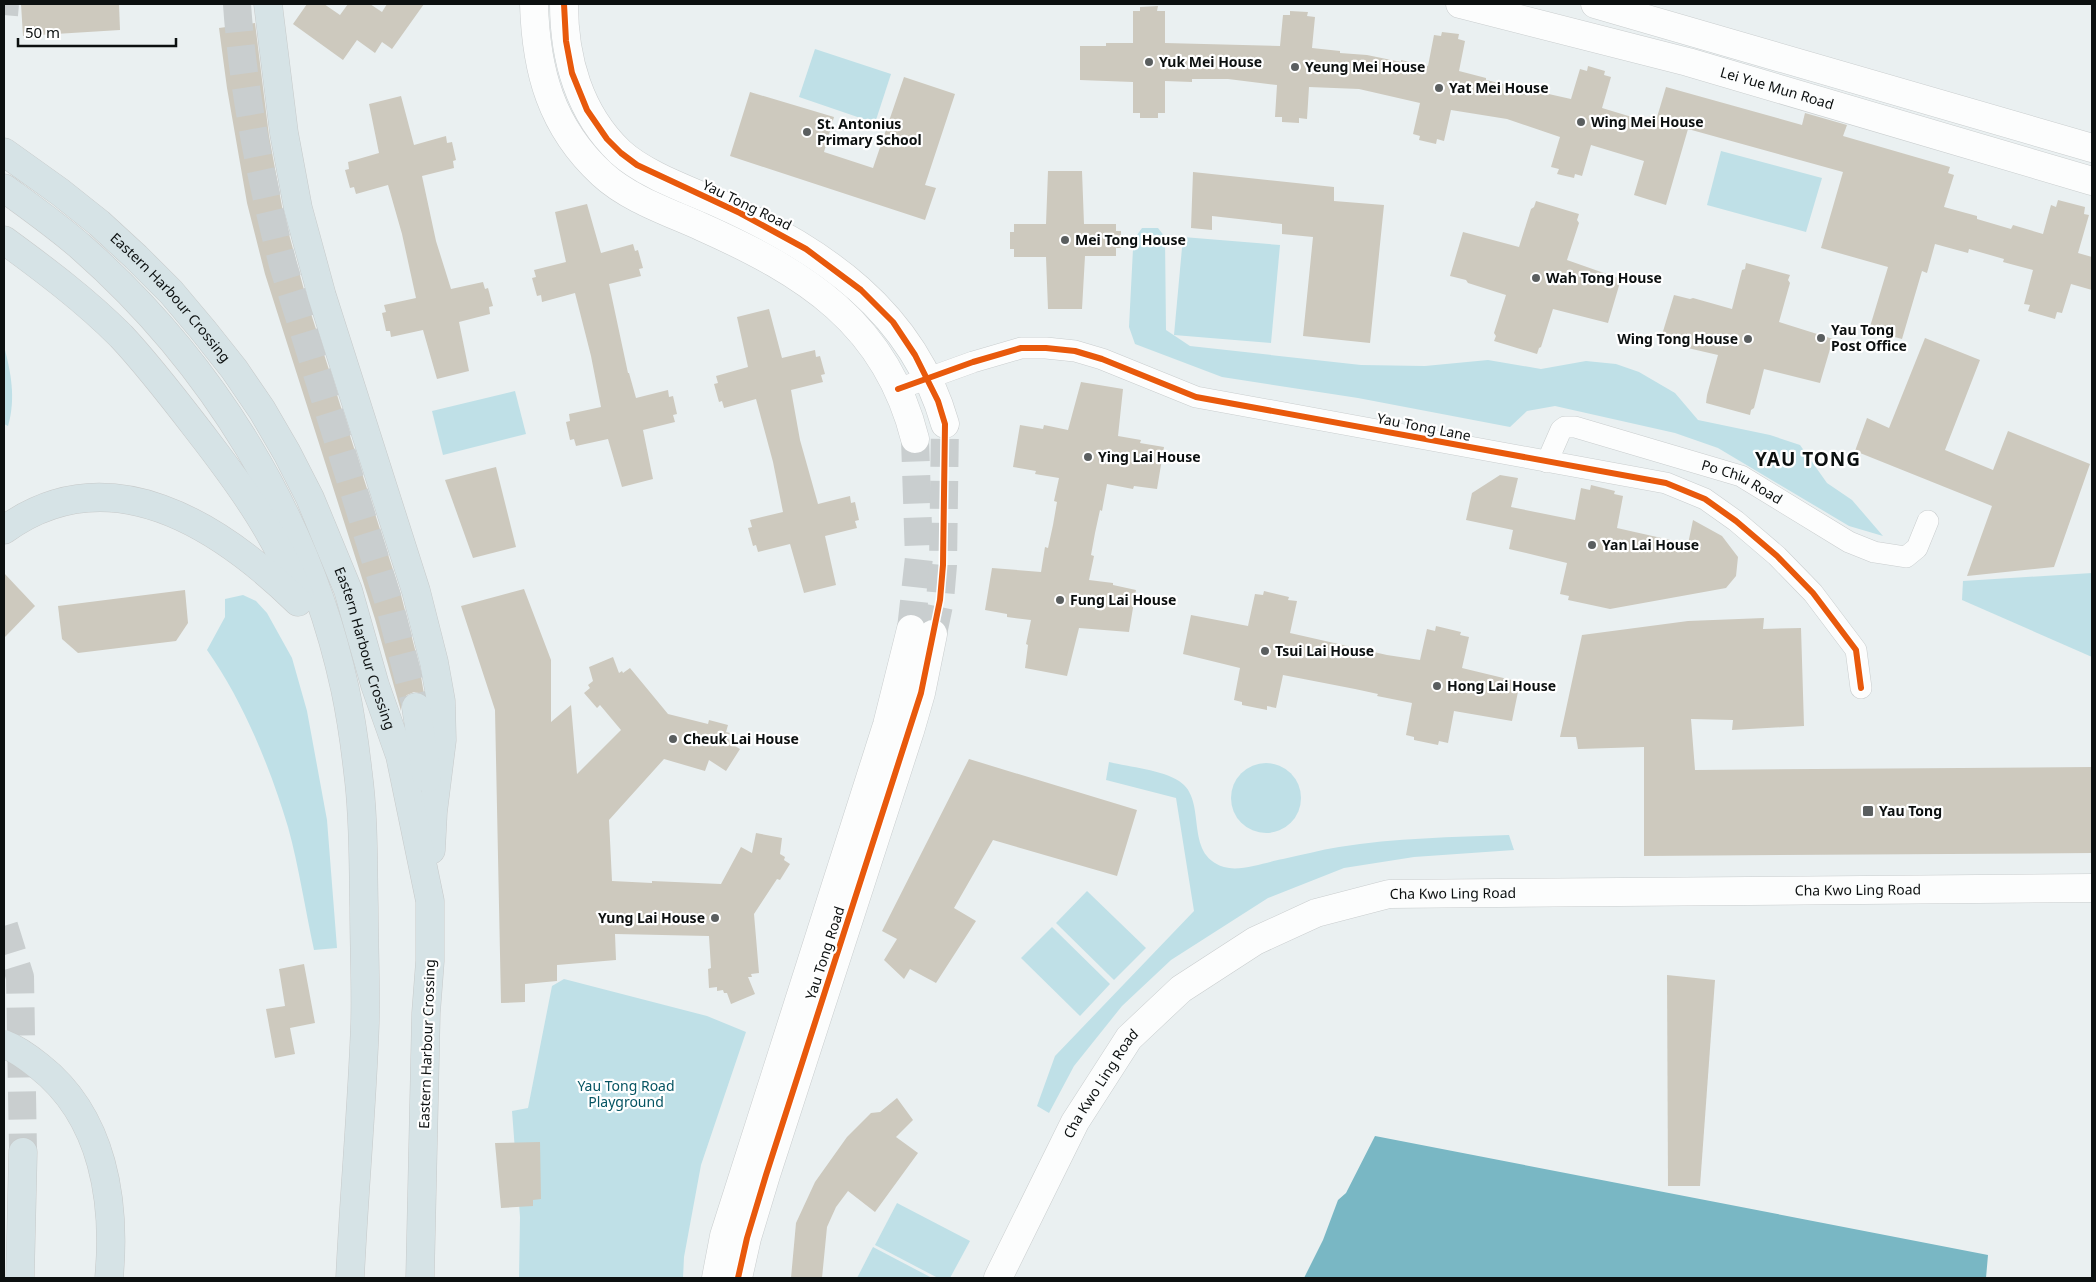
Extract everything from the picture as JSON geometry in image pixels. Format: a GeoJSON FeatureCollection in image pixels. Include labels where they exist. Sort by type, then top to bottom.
{"type":"FeatureCollection","features":[{"type":"Feature","properties":{"kind":"highway"},"geometry":{"type":"LineString","coordinates":[[267,9],[284,133],[298,208],[322,296],[416,591],[434,662],[441,701],[442,740],[432,812],[430,901]]}},
{"type":"Feature","properties":{"kind":"highway","name":"Eastern Harbour Crossing"},"geometry":{"type":"LineString","coordinates":[[4,152],[99,223],[136,257],[171,292],[234,369],[262,410],[287,453],[310,498],[348,590],[375,685],[400,756],[430,901],[430,961],[426,1014],[422,1275]]}},
{"type":"Feature","properties":{"kind":"highway","name":"Eastern Harbour Crossing"},"geometry":{"type":"LineString","coordinates":[[4,188],[80,246],[149,313],[209,387],[237,427],[261,468],[303,554],[334,645],[346,692],[359,776],[362,827],[365,1021],[354,1180],[350,1278]]}},
{"type":"Feature","properties":{"kind":"highway"},"geometry":{"type":"LineString","coordinates":[[4,240],[58,279],[122,338],[155,376],[219,457],[261,515],[291,574],[331,678],[362,827]]}},
{"type":"Feature","properties":{"kind":"highway"},"geometry":{"type":"LineString","coordinates":[[4,530],[40,508],[69,500],[104,497],[137,502],[179,516],[214,534],[275,580],[303,607]]}},
{"type":"Feature","properties":{"kind":"highway"},"geometry":{"type":"LineString","coordinates":[[416,707],[432,812]]}},
{"type":"Feature","properties":{"kind":"highway"},"geometry":{"type":"LineString","coordinates":[[4,1044],[29,1058],[63,1088],[89,1129],[106,1177],[111,1231],[109,1278]]}},
{"type":"Feature","properties":{"kind":"highway"},"geometry":{"type":"LineString","coordinates":[[20,1278],[23,1152]]}},
{"type":"Feature","properties":{"kind":"street"},"geometry":{"type":"LineString","coordinates":[[515,4],[536,45]]}},
{"type":"Feature","properties":{"kind":"street"},"geometry":{"type":"LineString","coordinates":[[534,4],[536,45],[542,72],[560,120],[571,140],[604,176],[626,191],[743,245],[790,271],[843,312],[862,332],[878,354],[898,389],[909,416],[915,439]]}},
{"type":"Feature","properties":{"kind":"street","name":"Yau Tong Road"},"geometry":{"type":"LineString","coordinates":[[564,4],[566,41],[572,73],[586,110],[607,139],[637,165],[772,229],[806,249],[861,290],[893,322],[916,355],[938,401],[944,424]]}},
{"type":"Feature","properties":{"kind":"street","name":"Lei Yue Mun Road"},"geometry":{"type":"LineString","coordinates":[[1460,4],[1688,62],[2092,181]]}},
{"type":"Feature","properties":{"kind":"street"},"geometry":{"type":"LineString","coordinates":[[1595,4],[2092,148]]}},
{"type":"Feature","properties":{"kind":"street","name":"Yau Tong Lane"},"geometry":{"type":"LineString","coordinates":[[898,389],[973,362],[1022,348],[1075,351],[1102,359],[1196,396],[1666,484],[1704,500],[1736,521],[1777,556],[1813,593],[1856,650],[1861,688]]}},
{"type":"Feature","properties":{"kind":"street","name":"Po Chiu Road"},"geometry":{"type":"LineString","coordinates":[[1547,462],[1561,430],[1565,427],[1575,427],[1741,476],[1849,542],[1874,552],[1906,557],[1917,548],[1928,521]]}},
{"type":"Feature","properties":{"kind":"street","name":"Yau Tong Road"},"geometry":{"type":"LineString","coordinates":[[716,1278],[726,1228],[887,725],[922,632],[921,693],[910,732],[746,1238],[738,1278]]}},
{"type":"Feature","properties":{"kind":"street","name":"Cha Kwo Ling Road"},"geometry":{"type":"LineString","coordinates":[[998,1278],[1075,1122],[1129,1038],[1181,989],[1255,941],[1316,913],[1389,894],[2092,888]]}},
{"type":"Feature","properties":{"kind":"green space"},"geometry":{"type":"Polygon","coordinates":[[[815,49],[891,74],[875,123],[799,97],[815,49]]]}},
{"type":"Feature","properties":{"kind":"green space"},"geometry":{"type":"Polygon","coordinates":[[[1721,151],[1822,178],[1806,232],[1707,205],[1721,151]]]}},
{"type":"Feature","properties":{"kind":"green space"},"geometry":{"type":"Polygon","coordinates":[[[1142,228],[1158,228],[1165,237],[1166,330],[1190,346],[1361,365],[1425,366],[1488,360],[1541,369],[1586,361],[1616,364],[1639,372],[1675,393],[1698,420],[1770,435],[1800,445],[1827,483],[1852,500],[1883,536],[1849,526],[1718,448],[1675,433],[1555,406],[1527,411],[1510,427],[1358,398],[1222,377],[1135,344],[1129,327],[1133,249],[1137,235],[1142,228]]]}},
{"type":"Feature","properties":{"kind":"green space"},"geometry":{"type":"Polygon","coordinates":[[[1183,237],[1280,245],[1271,343],[1174,335],[1183,237]]]}},
{"type":"Feature","properties":{"kind":"green space"},"geometry":{"type":"Polygon","coordinates":[[[4,346],[12,386],[12,405],[8,426],[4,424],[4,346]]]}},
{"type":"Feature","properties":{"kind":"green space"},"geometry":{"type":"Polygon","coordinates":[[[515,391],[526,434],[443,455],[432,411],[515,391]]]}},
{"type":"Feature","properties":{"kind":"green space"},"geometry":{"type":"Polygon","coordinates":[[[2092,573],[2092,657],[1962,600],[1963,581],[2092,573]]]}},
{"type":"Feature","properties":{"kind":"green space"},"geometry":{"type":"Polygon","coordinates":[[[243,595],[256,601],[267,613],[292,658],[307,711],[327,820],[337,948],[314,950],[292,842],[273,781],[244,713],[207,650],[225,617],[225,599],[243,595]]]}},
{"type":"Feature","properties":{"kind":"green space"},"geometry":{"type":"Polygon","coordinates":[[[1109,762],[1155,771],[1179,781],[1188,790],[1193,801],[1199,839],[1203,851],[1211,860],[1224,867],[1246,867],[1339,847],[1424,838],[1509,835],[1514,850],[1414,857],[1344,868],[1268,898],[1171,960],[1122,1006],[1074,1066],[1049,1113],[1037,1106],[1055,1056],[1194,911],[1176,798],[1106,780],[1109,762]]]}},
{"type":"Feature","properties":{"kind":"green space"},"geometry":{"type":"Polygon","coordinates":[[[1266,763],[1279,766],[1291,773],[1298,785],[1301,798],[1298,811],[1291,823],[1279,830],[1266,833],[1253,830],[1241,823],[1234,811],[1231,798],[1234,785],[1241,773],[1253,766],[1266,763]]]}},
{"type":"Feature","properties":{"kind":"green space"},"geometry":{"type":"Polygon","coordinates":[[[1087,891],[1146,948],[1114,980],[1056,923],[1087,891]]]}},
{"type":"Feature","properties":{"kind":"green space"},"geometry":{"type":"Polygon","coordinates":[[[1052,927],[1110,984],[1080,1016],[1021,958],[1052,927]]]}},
{"type":"Feature","properties":{"kind":"green space","name":"Yau Tong Road Playground"},"geometry":{"type":"Polygon","coordinates":[[[564,979],[707,1016],[746,1032],[701,1165],[684,1257],[683,1278],[519,1278],[520,1217],[512,1111],[528,1108],[552,986],[564,979]]]}},
{"type":"Feature","properties":{"kind":"green space"},"geometry":{"type":"Polygon","coordinates":[[[897,1203],[970,1241],[950,1278],[938,1278],[875,1245],[897,1203]]]}},
{"type":"Feature","properties":{"kind":"green space"},"geometry":{"type":"Polygon","coordinates":[[[873,1247],[932,1278],[857,1278],[873,1247]]]}},
{"type":"Feature","properties":{"kind":"water"},"geometry":{"type":"Polygon","coordinates":[[[1375,1136],[1988,1255],[1986,1278],[1304,1278],[1323,1240],[1338,1200],[1346,1193],[1375,1136]]]}},
{"type":"Feature","properties":{"kind":"building"},"geometry":{"type":"Polygon","coordinates":[[[21,4],[119,4],[120,30],[23,36],[21,4]]]}},
{"type":"Feature","properties":{"kind":"building"},"geometry":{"type":"Polygon","coordinates":[[[307,4],[324,4],[340,15],[348,4],[370,4],[382,12],[387,4],[424,4],[392,49],[382,42],[375,53],[357,40],[343,60],[293,24],[307,4]]]}},
{"type":"Feature","properties":{"kind":"building"},"geometry":{"type":"Polygon","coordinates":[[[1158,6],[1157,11],[1165,11],[1165,43],[1280,46],[1283,15],[1290,15],[1290,11],[1308,12],[1307,16],[1315,17],[1312,48],[1367,55],[1401,62],[1401,60],[1428,66],[1434,35],[1441,36],[1442,32],[1459,34],[1458,39],[1465,41],[1459,71],[1486,78],[1486,80],[1571,99],[1580,69],[1587,71],[1588,66],[1605,71],[1604,75],[1611,77],[1602,108],[1655,124],[1666,87],[1802,125],[1805,113],[1847,125],[1843,136],[1950,167],[1948,173],[1954,175],[1944,207],[1977,216],[1977,219],[2011,229],[2013,225],[2043,234],[2051,205],[2056,207],[2058,200],[2085,207],[2084,214],[2089,215],[2078,253],[2092,257],[2092,290],[2071,284],[2062,313],[2057,312],[2055,319],[2028,311],[2030,305],[2024,304],[2033,270],[2003,262],[2004,259],[1969,249],[1968,253],[1935,244],[1927,273],[1922,271],[1902,339],[1869,330],[1888,267],[1821,248],[1843,172],[1688,129],[1666,205],[1634,195],[1644,161],[1591,145],[1582,176],[1575,174],[1574,178],[1557,174],[1559,169],[1551,167],[1560,137],[1507,119],[1451,110],[1444,141],[1437,139],[1436,144],[1419,140],[1420,136],[1413,134],[1420,103],[1359,89],[1309,87],[1307,119],[1299,118],[1299,123],[1282,122],[1282,117],[1275,117],[1277,85],[1228,79],[1192,79],[1192,82],[1165,81],[1165,113],[1158,113],[1158,118],[1140,118],[1140,113],[1133,113],[1133,82],[1080,80],[1080,46],[1106,46],[1106,43],[1133,43],[1133,11],[1140,11],[1140,7],[1158,6]]]}},
{"type":"Feature","properties":{"kind":"building"},"geometry":{"type":"Polygon","coordinates":[[[255,23],[269,136],[283,212],[307,301],[401,595],[419,665],[424,694],[414,692],[407,695],[401,702],[401,711],[375,619],[265,274],[247,203],[227,88],[219,28],[255,23]]]}},
{"type":"Feature","properties":{"kind":"building"},"geometry":{"type":"Polygon","coordinates":[[[904,77],[955,94],[925,185],[936,188],[925,220],[730,156],[750,92],[834,117],[824,152],[873,168],[904,77]]]}},
{"type":"Feature","properties":{"kind":"building"},"geometry":{"type":"Polygon","coordinates":[[[401,96],[414,145],[446,136],[447,143],[452,142],[456,160],[453,161],[454,168],[422,176],[436,241],[451,289],[483,282],[485,289],[488,288],[493,306],[489,307],[490,314],[459,322],[469,371],[437,379],[423,330],[391,337],[390,331],[386,331],[382,313],[386,312],[384,305],[416,298],[402,234],[388,185],[356,194],[354,187],[350,188],[345,170],[349,169],[348,162],[379,153],[369,104],[401,96]]]}},
{"type":"Feature","properties":{"kind":"building","name":"Mei Tong House"},"geometry":{"type":"Polygon","coordinates":[[[1048,171],[1082,171],[1084,224],[1116,224],[1116,231],[1121,231],[1121,248],[1116,248],[1116,256],[1085,256],[1082,309],[1048,309],[1046,257],[1014,257],[1014,249],[1010,249],[1010,232],[1014,232],[1014,224],[1046,224],[1048,171]]]}},
{"type":"Feature","properties":{"kind":"building"},"geometry":{"type":"Polygon","coordinates":[[[1193,172],[1334,187],[1334,201],[1384,205],[1370,343],[1303,336],[1313,237],[1282,234],[1282,224],[1212,216],[1212,230],[1191,228],[1193,172]]]}},
{"type":"Feature","properties":{"kind":"building","name":"Wah Tong House"},"geometry":{"type":"Polygon","coordinates":[[[1536,201],[1579,214],[1577,220],[1579,223],[1567,260],[1621,279],[1608,323],[1553,309],[1537,354],[1494,341],[1496,336],[1494,333],[1506,295],[1450,276],[1463,232],[1519,247],[1531,209],[1536,201]]]}},
{"type":"Feature","properties":{"kind":"building"},"geometry":{"type":"Polygon","coordinates":[[[587,204],[601,253],[633,244],[635,251],[638,250],[643,268],[639,269],[641,276],[609,284],[628,373],[636,398],[668,390],[669,397],[673,396],[677,414],[673,415],[675,422],[643,430],[653,479],[622,487],[608,439],[576,446],[574,439],[570,440],[566,422],[570,421],[569,414],[601,407],[591,356],[575,293],[542,302],[541,295],[537,296],[532,278],[536,277],[534,270],[566,262],[555,212],[587,204]]]}},
{"type":"Feature","properties":{"kind":"building","name":"Wing Tong House"},"geometry":{"type":"Polygon","coordinates":[[[1746,263],[1790,275],[1788,280],[1790,283],[1779,322],[1833,339],[1820,383],[1764,369],[1754,408],[1751,410],[1750,415],[1706,403],[1718,355],[1679,346],[1678,343],[1661,338],[1674,295],[1693,298],[1732,309],[1742,270],[1745,269],[1746,263]]]}},
{"type":"Feature","properties":{"kind":"building"},"geometry":{"type":"Polygon","coordinates":[[[769,309],[782,358],[815,350],[816,357],[820,356],[825,374],[821,375],[823,382],[791,390],[800,440],[818,504],[850,496],[851,503],[855,502],[859,520],[855,521],[857,528],[825,536],[836,585],[804,593],[790,544],[758,552],[756,545],[753,546],[748,528],[752,527],[750,520],[783,512],[773,462],[756,399],[724,408],[722,401],[719,402],[714,384],[718,383],[716,376],[748,367],[737,317],[769,309]]]}},
{"type":"Feature","properties":{"kind":"building"},"geometry":{"type":"Polygon","coordinates":[[[1925,338],[1980,360],[1945,450],[1993,470],[2008,431],[2090,464],[2054,567],[1967,576],[1992,506],[1855,451],[1867,418],[1889,428],[1925,338]]]}},
{"type":"Feature","properties":{"kind":"building"},"geometry":{"type":"Polygon","coordinates":[[[1081,382],[1123,389],[1118,436],[1141,440],[1140,443],[1164,447],[1157,489],[1134,486],[1133,489],[1107,484],[1102,511],[1100,510],[1095,533],[1091,555],[1094,556],[1089,580],[1113,583],[1113,585],[1136,590],[1129,632],[1079,628],[1067,676],[1025,668],[1028,645],[1026,644],[1031,620],[1007,617],[1007,614],[985,610],[992,568],[1041,572],[1045,547],[1048,548],[1053,525],[1057,502],[1054,501],[1059,478],[1035,474],[1036,471],[1013,467],[1020,425],[1043,429],[1044,425],[1068,430],[1081,382]]]}},
{"type":"Feature","properties":{"kind":"building"},"geometry":{"type":"Polygon","coordinates":[[[496,467],[516,547],[473,558],[445,480],[496,467]]]}},
{"type":"Feature","properties":{"kind":"building"},"geometry":{"type":"Polygon","coordinates":[[[1500,475],[1518,478],[1511,507],[1575,520],[1581,488],[1590,490],[1591,485],[1615,491],[1614,494],[1623,496],[1617,528],[1688,544],[1693,520],[1722,536],[1738,557],[1736,576],[1726,588],[1610,609],[1568,600],[1569,596],[1560,594],[1567,563],[1509,549],[1513,530],[1466,520],[1472,493],[1500,475]]]}},
{"type":"Feature","properties":{"kind":"building"},"geometry":{"type":"Polygon","coordinates":[[[4,573],[35,606],[4,638],[4,573]]]}},
{"type":"Feature","properties":{"kind":"building"},"geometry":{"type":"Polygon","coordinates":[[[524,589],[551,660],[551,722],[571,705],[577,774],[621,730],[600,705],[597,708],[584,693],[590,688],[588,685],[593,681],[589,667],[613,657],[619,673],[622,671],[623,673],[630,668],[668,714],[708,724],[709,720],[728,725],[726,732],[730,733],[728,739],[731,740],[730,743],[740,749],[726,771],[709,760],[705,771],[664,759],[609,820],[612,881],[721,884],[741,847],[752,853],[756,833],[782,838],[780,854],[790,864],[780,880],[777,879],[754,914],[759,973],[751,974],[752,977],[748,977],[755,994],[731,1004],[727,993],[724,993],[723,990],[717,991],[717,987],[709,988],[708,969],[711,968],[709,936],[615,934],[616,960],[557,965],[557,981],[525,984],[525,1002],[501,1003],[495,710],[461,606],[524,589]]]}},
{"type":"Feature","properties":{"kind":"building"},"geometry":{"type":"Polygon","coordinates":[[[185,590],[188,623],[176,641],[78,653],[62,639],[58,606],[185,590]]]}},
{"type":"Feature","properties":{"kind":"building"},"geometry":{"type":"Polygon","coordinates":[[[1264,591],[1289,597],[1288,600],[1297,601],[1290,633],[1387,655],[1420,660],[1427,629],[1435,631],[1436,626],[1461,632],[1460,635],[1469,637],[1462,668],[1520,682],[1512,721],[1454,711],[1448,743],[1439,741],[1438,745],[1414,740],[1414,737],[1406,735],[1412,703],[1377,696],[1378,694],[1355,689],[1283,675],[1276,708],[1267,706],[1267,710],[1242,705],[1242,702],[1234,700],[1240,668],[1183,654],[1191,615],[1248,626],[1255,594],[1263,595],[1264,591]]]}},
{"type":"Feature","properties":{"kind":"building"},"geometry":{"type":"Polygon","coordinates":[[[1764,618],[1763,629],[1801,628],[1804,726],[1732,730],[1733,720],[1691,719],[1695,770],[2092,767],[2092,853],[1644,856],[1644,747],[1578,749],[1576,737],[1560,737],[1582,635],[1688,621],[1764,618]]]}},
{"type":"Feature","properties":{"kind":"building"},"geometry":{"type":"Polygon","coordinates":[[[969,759],[1137,810],[1117,876],[993,840],[954,908],[976,921],[936,983],[910,969],[904,979],[884,960],[897,939],[882,931],[969,759]]]}},
{"type":"Feature","properties":{"kind":"building"},"geometry":{"type":"Polygon","coordinates":[[[304,964],[315,1023],[290,1028],[295,1054],[275,1058],[266,1009],[285,1006],[279,969],[304,964]]]}},
{"type":"Feature","properties":{"kind":"building"},"geometry":{"type":"Polygon","coordinates":[[[1667,975],[1715,980],[1700,1186],[1668,1186],[1667,975]]]}},
{"type":"Feature","properties":{"kind":"building"},"geometry":{"type":"Polygon","coordinates":[[[897,1098],[913,1120],[896,1137],[918,1153],[875,1212],[848,1191],[836,1207],[827,1227],[822,1278],[791,1278],[796,1223],[815,1182],[847,1137],[871,1113],[880,1112],[897,1098]]]}},
{"type":"Feature","properties":{"kind":"building"},"geometry":{"type":"Polygon","coordinates":[[[540,1142],[541,1199],[533,1200],[533,1206],[501,1208],[495,1143],[540,1142]]]}},
{"type":"Feature","properties":{"kind":"tunnel"},"geometry":{"type":"LineString","coordinates":[[4,15],[5,4]]}},
{"type":"Feature","properties":{"kind":"tunnel"},"geometry":{"type":"LineString","coordinates":[[237,4],[248,103],[267,201],[283,265],[389,603],[416,707]]}},
{"type":"Feature","properties":{"kind":"tunnel"},"geometry":{"type":"LineString","coordinates":[[933,634],[940,600],[943,565],[945,424]]}},
{"type":"Feature","properties":{"kind":"tunnel"},"geometry":{"type":"LineString","coordinates":[[911,629],[919,557],[915,439]]}},
{"type":"Feature","properties":{"kind":"tunnel"},"geometry":{"type":"LineString","coordinates":[[4,926],[20,977],[23,1152]]}},
{"type":"Feature","properties":{"kind":"cycle path"},"geometry":{"type":"LineString","coordinates":[[564,4],[566,41],[572,73],[587,110],[607,139],[637,165],[740,213],[806,249],[861,290],[893,322],[915,355],[938,401],[945,424],[943,565],[940,600],[921,693],[766,1175],[747,1238],[738,1278]]}},
{"type":"Feature","properties":{"kind":"cycle path"},"geometry":{"type":"LineString","coordinates":[[898,389],[973,362],[1021,348],[1075,351],[1102,359],[1196,397],[1666,483],[1705,499],[1736,521],[1777,556],[1813,593],[1856,650],[1861,688]]}},
{"type":"Feature","properties":{"kind":"place","name":"Yuk Mei House"},"geometry":{"type":"Point","coordinates":[1149,62]}},
{"type":"Feature","properties":{"kind":"place","name":"Yeung Mei House"},"geometry":{"type":"Point","coordinates":[1295,67]}},
{"type":"Feature","properties":{"kind":"place","name":"Yat Mei House"},"geometry":{"type":"Point","coordinates":[1439,88]}},
{"type":"Feature","properties":{"kind":"place","name":"Wing Mei House"},"geometry":{"type":"Point","coordinates":[1581,122]}},
{"type":"Feature","properties":{"kind":"place","name":"St. Antonius Primary School"},"geometry":{"type":"Point","coordinates":[807,132]}},
{"type":"Feature","properties":{"kind":"place","name":"Mei Tong House"},"geometry":{"type":"Point","coordinates":[1065,240]}},
{"type":"Feature","properties":{"kind":"place","name":"Wah Tong House"},"geometry":{"type":"Point","coordinates":[1536,278]}},
{"type":"Feature","properties":{"kind":"place","name":"Yau Tong Post Office"},"geometry":{"type":"Point","coordinates":[1821,338]}},
{"type":"Feature","properties":{"kind":"place","name":"Wing Tong House"},"geometry":{"type":"Point","coordinates":[1748,339]}},
{"type":"Feature","properties":{"kind":"place","name":"Ying Lai House"},"geometry":{"type":"Point","coordinates":[1088,457]}},
{"type":"Feature","properties":{"kind":"place","name":"Yan Lai House"},"geometry":{"type":"Point","coordinates":[1592,545]}},
{"type":"Feature","properties":{"kind":"place","name":"Fung Lai House"},"geometry":{"type":"Point","coordinates":[1060,600]}},
{"type":"Feature","properties":{"kind":"place","name":"Tsui Lai House"},"geometry":{"type":"Point","coordinates":[1265,651]}},
{"type":"Feature","properties":{"kind":"place","name":"Hong Lai House"},"geometry":{"type":"Point","coordinates":[1437,686]}},
{"type":"Feature","properties":{"kind":"place","name":"Cheuk Lai House"},"geometry":{"type":"Point","coordinates":[673,739]}},
{"type":"Feature","properties":{"kind":"place","name":"Yau Tong"},"geometry":{"type":"Point","coordinates":[1868,811]}},
{"type":"Feature","properties":{"kind":"place","name":"Yung Lai House"},"geometry":{"type":"Point","coordinates":[715,918]}},
{"type":"Feature","properties":{"kind":"district","name":"YAU TONG"},"geometry":{"type":"Point","coordinates":[1808,459]}}]}
